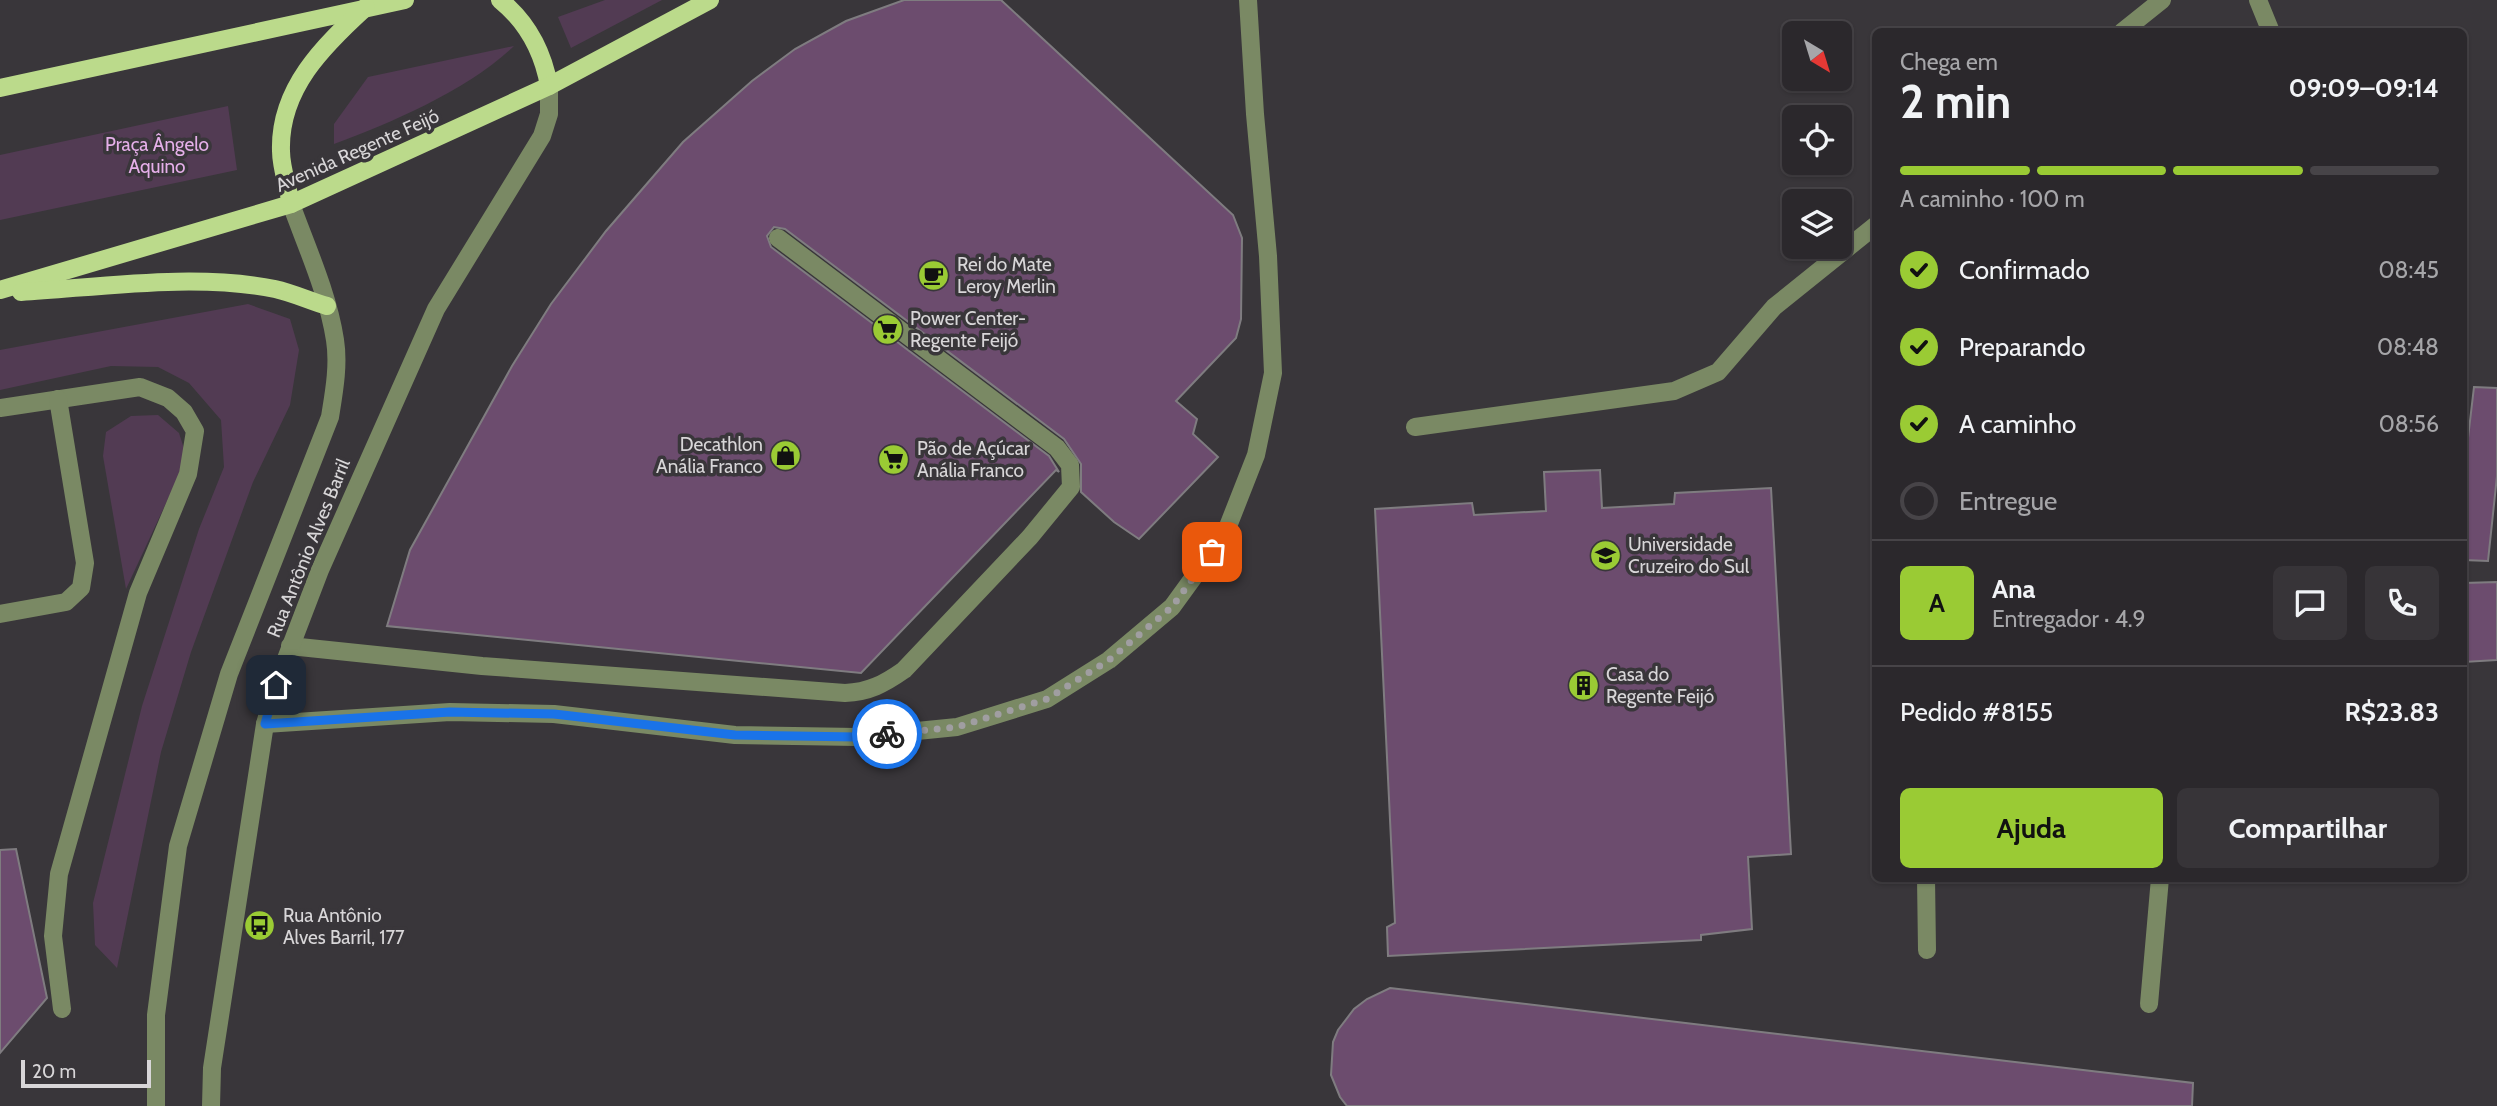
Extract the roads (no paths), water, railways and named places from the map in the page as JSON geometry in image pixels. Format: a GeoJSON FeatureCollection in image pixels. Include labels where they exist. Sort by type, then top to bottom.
{"type":"FeatureCollection","features":[{"type":"Feature","properties":{"kind":"main road"},"geometry":{"type":"LineString","coordinates":[[0,88],[405,0]]}},
{"type":"Feature","properties":{"kind":"main road"},"geometry":{"type":"LineString","coordinates":[[500,0],[515,12],[532,37],[545,65],[549,86]]}},
{"type":"Feature","properties":{"kind":"main road","name":"Avenida Regente Feijó"},"geometry":{"type":"LineString","coordinates":[[0,291],[291,204],[549,86],[710,0]]}},
{"type":"Feature","properties":{"kind":"main road"},"geometry":{"type":"LineString","coordinates":[[291,204],[281,152],[285,110],[303,75],[325,44],[366,7]]}},
{"type":"Feature","properties":{"kind":"main road"},"geometry":{"type":"LineString","coordinates":[[0,291],[226,283],[276,290],[327,306]]}},
{"type":"Feature","properties":{"kind":"street"},"geometry":{"type":"LineString","coordinates":[[265,724],[450,712],[554,714],[735,735],[857,737],[957,727],[1047,699],[1109,660],[1172,607],[1225,534],[1256,455],[1273,373],[1268,256],[1248,0]]}},
{"type":"Feature","properties":{"kind":"street"},"geometry":{"type":"LineString","coordinates":[[2127,28],[2162,0]]}},
{"type":"Feature","properties":{"kind":"street"},"geometry":{"type":"LineString","coordinates":[[2258,0],[2269,28]]}},
{"type":"Feature","properties":{"kind":"street","name":"Rua Antônio Alves Barril"},"geometry":{"type":"LineString","coordinates":[[211,1106],[212,1068],[265,724],[290,646],[320,570],[436,309],[542,136],[549,114],[549,86]]}},
{"type":"Feature","properties":{"kind":"street","name":"Rua Antônio Alves Barril"},"geometry":{"type":"LineString","coordinates":[[156,1106],[156,1015],[178,846],[229,674],[330,417],[335,385],[335,342],[327,306],[291,204]]}},
{"type":"Feature","properties":{"kind":"street"},"geometry":{"type":"LineString","coordinates":[[1415,427],[1674,391],[1718,372],[1774,307],[1872,228]]}},
{"type":"Feature","properties":{"kind":"street"},"geometry":{"type":"LineString","coordinates":[[290,646],[482,666],[845,693],[863,692],[884,684],[904,670],[1030,537],[1070,487],[1070,465],[1057,448],[778,238]]}},
{"type":"Feature","properties":{"kind":"street"},"geometry":{"type":"LineString","coordinates":[[0,408],[140,387],[168,398],[184,412],[195,431],[188,474],[138,593],[59,874],[53,936],[62,1009]]}},
{"type":"Feature","properties":{"kind":"street"},"geometry":{"type":"LineString","coordinates":[[0,614],[66,602],[81,588],[85,563],[58,399]]}},
{"type":"Feature","properties":{"kind":"street"},"geometry":{"type":"LineString","coordinates":[[1926,882],[1927,950]]}},
{"type":"Feature","properties":{"kind":"street"},"geometry":{"type":"LineString","coordinates":[[2149,1004],[2160,882]]}},
{"type":"Feature","properties":{"kind":"place","name":"Rei do Mate Leroy Merlin"},"geometry":{"type":"Point","coordinates":[934,275]}},
{"type":"Feature","properties":{"kind":"place","name":"Power Center- Regente Feijó"},"geometry":{"type":"Point","coordinates":[887,329]}},
{"type":"Feature","properties":{"kind":"place","name":"Decathlon Anália Franco"},"geometry":{"type":"Point","coordinates":[786,455]}},
{"type":"Feature","properties":{"kind":"place","name":"Pão de Açúcar Anália Franco"},"geometry":{"type":"Point","coordinates":[894,459]}},
{"type":"Feature","properties":{"kind":"place","name":"Universidade Cruzeiro do Sul"},"geometry":{"type":"Point","coordinates":[1605,555]}},
{"type":"Feature","properties":{"kind":"place","name":"Casa do Regente Feijó"},"geometry":{"type":"Point","coordinates":[1583,685]}},
{"type":"Feature","properties":{"kind":"place","name":"Rua Antônio Alves Barril, 177"},"geometry":{"type":"Point","coordinates":[260,926]}},
{"type":"Feature","properties":{"kind":"park label","name":"Praça Ângelo Aquino"},"geometry":{"type":"Point","coordinates":[157,155]}}]}
